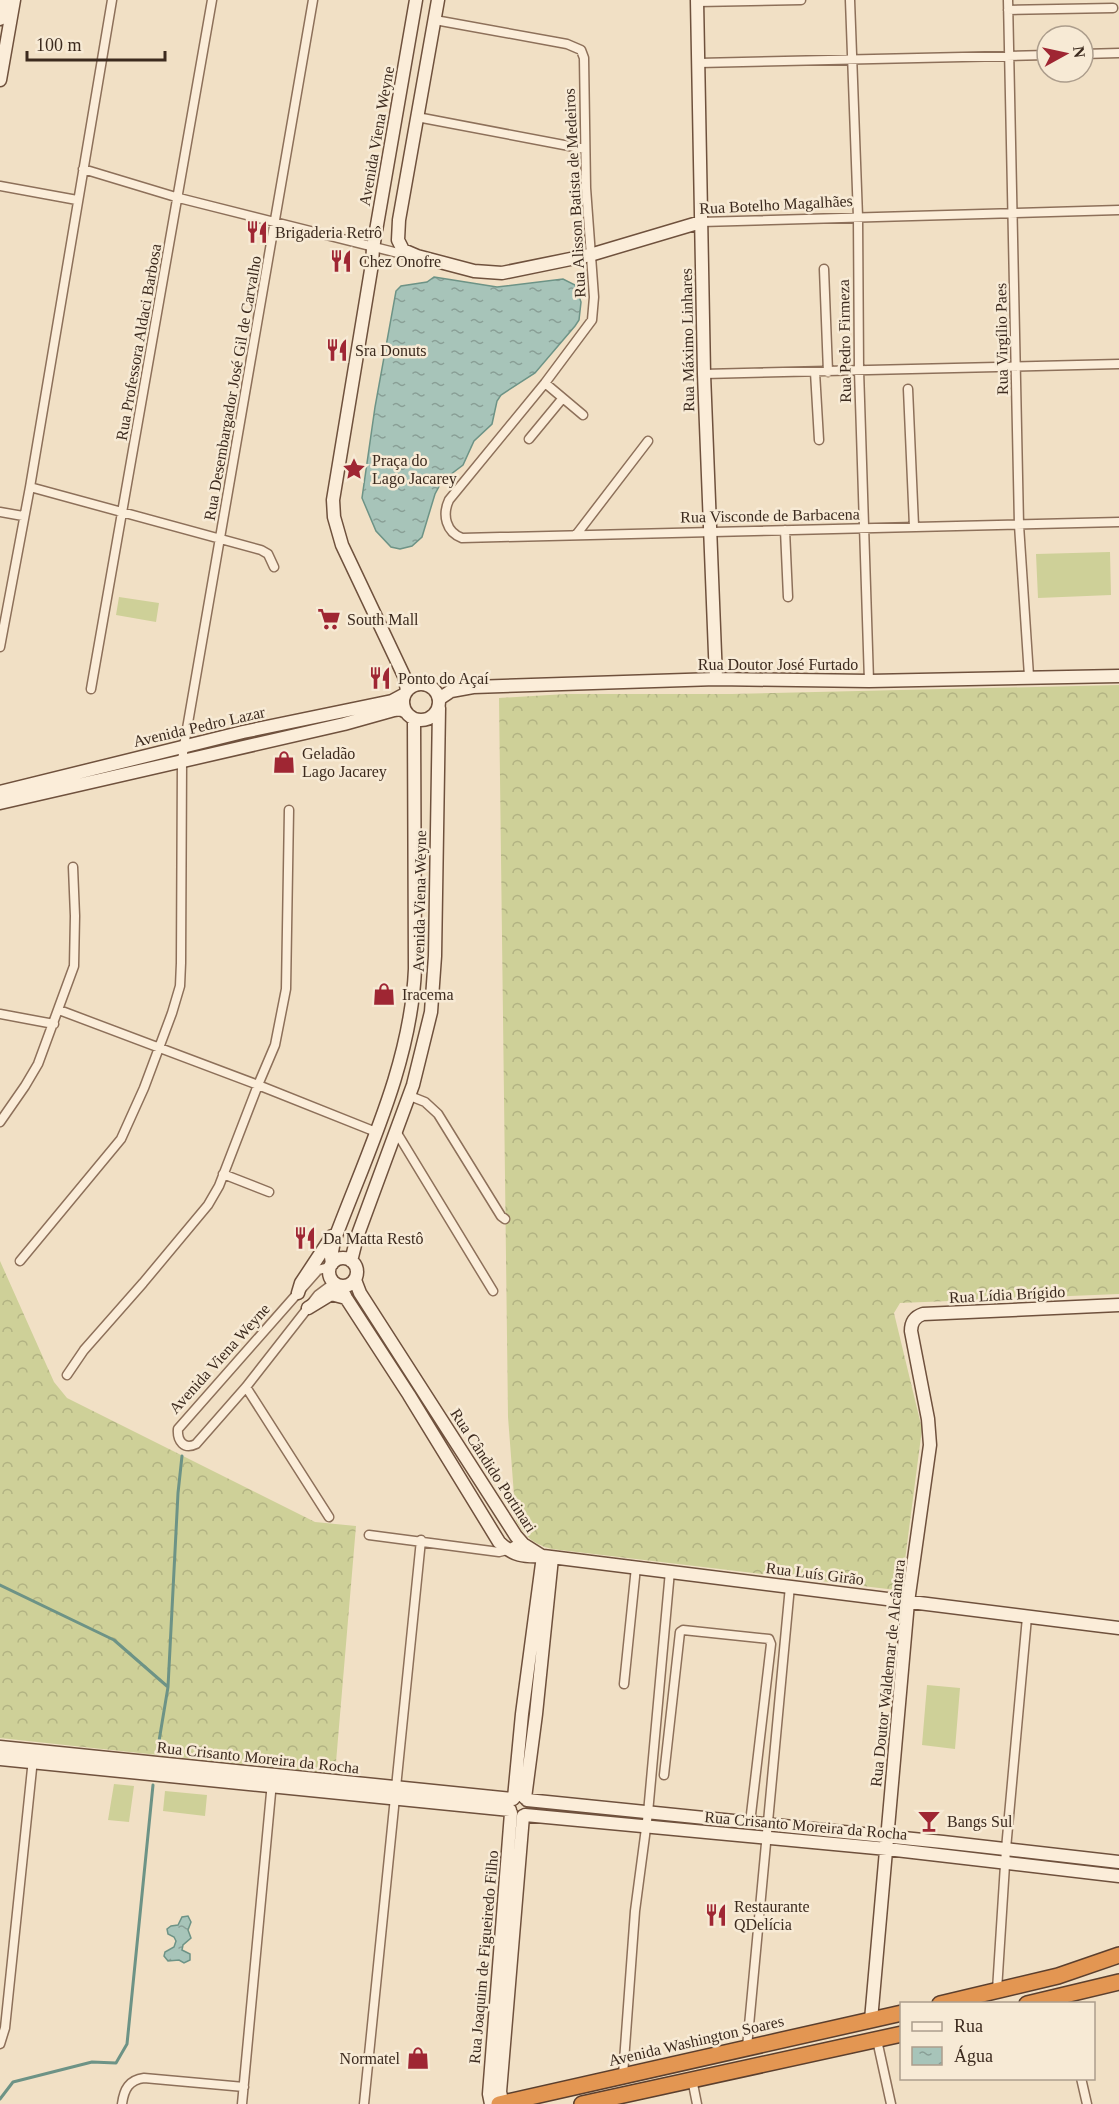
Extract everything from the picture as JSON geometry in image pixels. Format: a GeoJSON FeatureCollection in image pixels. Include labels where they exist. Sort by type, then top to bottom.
{"type":"FeatureCollection","features":[{"type":"Feature","properties":{"kind":"highway"},"geometry":{"type":"LineString","coordinates":[[948,2002],[1058,1976],[1119,1955]]}},
{"type":"Feature","properties":{"kind":"highway"},"geometry":{"type":"LineString","coordinates":[[1042,2002],[1064,1999],[1119,1982]]}},
{"type":"Feature","properties":{"kind":"highway","name":"Avenida Washington Soares"},"geometry":{"type":"LineString","coordinates":[[499,2104],[900,2013]]}},
{"type":"Feature","properties":{"kind":"highway"},"geometry":{"type":"LineString","coordinates":[[582,2104],[900,2034]]}},
{"type":"Feature","properties":{"kind":"street"},"geometry":{"type":"LineString","coordinates":[[0,80],[4,11],[14,0]]}},
{"type":"Feature","properties":{"kind":"street"},"geometry":{"type":"LineString","coordinates":[[0,647],[30,487],[112,0]]}},
{"type":"Feature","properties":{"kind":"street","name":"Rua Professora Aldaci Barbosa"},"geometry":{"type":"LineString","coordinates":[[91,689],[212,0]]}},
{"type":"Feature","properties":{"kind":"street","name":"Rua Desembargador José Gil de Carvalho"},"geometry":{"type":"LineString","coordinates":[[20,1261],[121,1138],[144,1088],[180,986],[182,760],[313,0]]}},
{"type":"Feature","properties":{"kind":"street","name":"Avenida Viena Weyne"},"geometry":{"type":"LineString","coordinates":[[406,692],[407,684],[342,545],[333,510],[334,490],[373,248],[416,0]]}},
{"type":"Feature","properties":{"kind":"street"},"geometry":{"type":"LineString","coordinates":[[417,256],[403,250],[398,240],[399,220],[438,0]]}},
{"type":"Feature","properties":{"kind":"street"},"geometry":{"type":"LineString","coordinates":[[697,1],[801,0]]}},
{"type":"Feature","properties":{"kind":"street","name":"Rua Pedro Firmeza"},"geometry":{"type":"LineString","coordinates":[[850,0],[858,217],[859,370],[869,681]]}},
{"type":"Feature","properties":{"kind":"street","name":"Rua Virgílio Paes"},"geometry":{"type":"LineString","coordinates":[[1008,0],[1019,525],[1029,676]]}},
{"type":"Feature","properties":{"kind":"street","name":"Rua Máximo Linhares"},"geometry":{"type":"LineString","coordinates":[[697,1],[704,374],[716,679]]}},
{"type":"Feature","properties":{"kind":"street"},"geometry":{"type":"LineString","coordinates":[[1008,10],[1113,8]]}},
{"type":"Feature","properties":{"kind":"street","name":"Rua Alisson Batista de Medeiros"},"geometry":{"type":"LineString","coordinates":[[435,20],[567,44],[581,50],[584,58],[585,148],[594,297],[592,320],[545,383],[454,492],[446,506]]}},
{"type":"Feature","properties":{"kind":"street"},"geometry":{"type":"LineString","coordinates":[[1095,54],[1119,53]]}},
{"type":"Feature","properties":{"kind":"street"},"geometry":{"type":"LineString","coordinates":[[699,63],[1035,55]]}},
{"type":"Feature","properties":{"kind":"street"},"geometry":{"type":"LineString","coordinates":[[417,117],[585,148]]}},
{"type":"Feature","properties":{"kind":"street","name":"Rua Botelho Magalhães"},"geometry":{"type":"LineString","coordinates":[[83,169],[179,198],[404,256],[417,256],[474,271],[502,273],[590,255],[701,222],[1119,210]]}},
{"type":"Feature","properties":{"kind":"street"},"geometry":{"type":"LineString","coordinates":[[0,186],[77,200]]}},
{"type":"Feature","properties":{"kind":"street"},"geometry":{"type":"LineString","coordinates":[[824,268],[828,372]]}},
{"type":"Feature","properties":{"kind":"street"},"geometry":{"type":"LineString","coordinates":[[704,374],[1119,364]]}},
{"type":"Feature","properties":{"kind":"street"},"geometry":{"type":"LineString","coordinates":[[815,372],[819,440]]}},
{"type":"Feature","properties":{"kind":"street"},"geometry":{"type":"LineString","coordinates":[[545,383],[583,415]]}},
{"type":"Feature","properties":{"kind":"street"},"geometry":{"type":"LineString","coordinates":[[908,389],[914,526]]}},
{"type":"Feature","properties":{"kind":"street"},"geometry":{"type":"LineString","coordinates":[[529,439],[562,399]]}},
{"type":"Feature","properties":{"kind":"street"},"geometry":{"type":"LineString","coordinates":[[576,535],[648,441]]}},
{"type":"Feature","properties":{"kind":"street"},"geometry":{"type":"LineString","coordinates":[[30,487],[261,550],[268,554],[274,567]]}},
{"type":"Feature","properties":{"kind":"street","name":"Rua Visconde de Barbacena"},"geometry":{"type":"LineString","coordinates":[[446,506],[449,528],[453,534],[462,538],[1119,522]]}},
{"type":"Feature","properties":{"kind":"street"},"geometry":{"type":"LineString","coordinates":[[0,512],[23,516]]}},
{"type":"Feature","properties":{"kind":"street"},"geometry":{"type":"LineString","coordinates":[[785,530],[788,597]]}},
{"type":"Feature","properties":{"kind":"street","name":"Rua Doutor José Furtado"},"geometry":{"type":"LineString","coordinates":[[439,703],[451,691],[473,687],[716,679],[869,681],[1119,676]]}},
{"type":"Feature","properties":{"kind":"street"},"geometry":{"type":"LineString","coordinates":[[416,684],[426,684],[435,690],[439,703],[429,719],[410,715],[403,702],[406,692],[416,684]]}},
{"type":"Feature","properties":{"kind":"street","name":"Avenida Pedro Lazar"},"geometry":{"type":"LineString","coordinates":[[0,803],[103,773],[184,746],[392,701],[406,692]]}},
{"type":"Feature","properties":{"kind":"street","name":"Avenida Viena Weyne"},"geometry":{"type":"LineString","coordinates":[[351,1261],[357,1237],[411,1090],[431,1012],[434,989],[439,703]]}},
{"type":"Feature","properties":{"kind":"street","name":"Avenida Pedro Lazar"},"geometry":{"type":"LineString","coordinates":[[0,792],[182,760],[344,724],[394,710],[400,709],[410,715]]}},
{"type":"Feature","properties":{"kind":"street","name":"Avenida Viena Weyne"},"geometry":{"type":"LineString","coordinates":[[337,1284],[323,1291],[308,1308],[246,1387],[196,1444],[188,1446],[182,1444],[178,1436],[178,1429],[318,1270],[331,1265],[332,1248],[395,1078],[412,1009],[415,969],[410,715]]}},
{"type":"Feature","properties":{"kind":"street"},"geometry":{"type":"LineString","coordinates":[[278,725],[281,738]]}},
{"type":"Feature","properties":{"kind":"street"},"geometry":{"type":"LineString","coordinates":[[67,1375],[84,1350],[208,1204],[219,1186],[275,1045],[286,988],[289,810]]}},
{"type":"Feature","properties":{"kind":"street"},"geometry":{"type":"LineString","coordinates":[[0,1122],[26,1086],[38,1064],[74,966],[73,867]]}},
{"type":"Feature","properties":{"kind":"street"},"geometry":{"type":"LineString","coordinates":[[59,1011],[258,1084],[376,1132]]}},
{"type":"Feature","properties":{"kind":"street"},"geometry":{"type":"LineString","coordinates":[[0,1014],[54,1024]]}},
{"type":"Feature","properties":{"kind":"street"},"geometry":{"type":"LineString","coordinates":[[402,1051],[410,1057],[422,1053]]}},
{"type":"Feature","properties":{"kind":"street"},"geometry":{"type":"LineString","coordinates":[[395,1078],[406,1078],[411,1090],[438,1114],[504,1220]]}},
{"type":"Feature","properties":{"kind":"street"},"geometry":{"type":"LineString","coordinates":[[397,1133],[493,1291]]}},
{"type":"Feature","properties":{"kind":"street"},"geometry":{"type":"LineString","coordinates":[[223,1174],[268,1192]]}},
{"type":"Feature","properties":{"kind":"street"},"geometry":{"type":"LineString","coordinates":[[298,1293],[301,1283],[339,1228]]}},
{"type":"Feature","properties":{"kind":"street"},"geometry":{"type":"LineString","coordinates":[[341,1258],[351,1261],[357,1269],[355,1280],[346,1286],[337,1284],[329,1274],[331,1265],[341,1258]]}},
{"type":"Feature","properties":{"kind":"street","name":"Rua Cândido Portinari"},"geometry":{"type":"LineString","coordinates":[[355,1280],[360,1293],[420,1388],[521,1542],[548,1557]]}},
{"type":"Feature","properties":{"kind":"street","name":"Rua Cândido Portinari"},"geometry":{"type":"LineString","coordinates":[[337,1284],[409,1395],[499,1542],[507,1550],[521,1557],[548,1557]]}},
{"type":"Feature","properties":{"kind":"street"},"geometry":{"type":"LineString","coordinates":[[308,1308],[332,1294],[346,1298]]}},
{"type":"Feature","properties":{"kind":"street","name":"Rua Lídia Brígido"},"geometry":{"type":"LineString","coordinates":[[911,1331],[914,1320],[923,1314],[1118,1305]]}},
{"type":"Feature","properties":{"kind":"street","name":"Rua Doutor Waldemar de Alcântara"},"geometry":{"type":"LineString","coordinates":[[870,2020],[888,1843],[908,1602],[930,1445],[928,1419],[911,1331]]}},
{"type":"Feature","properties":{"kind":"street"},"geometry":{"type":"LineString","coordinates":[[246,1387],[329,1517]]}},
{"type":"Feature","properties":{"kind":"street"},"geometry":{"type":"LineString","coordinates":[[409,1395],[420,1388]]}},
{"type":"Feature","properties":{"kind":"street"},"geometry":{"type":"LineString","coordinates":[[369,1535],[499,1552],[521,1542]]}},
{"type":"Feature","properties":{"kind":"street"},"geometry":{"type":"LineString","coordinates":[[364,2104],[421,1540]]}},
{"type":"Feature","properties":{"kind":"street","name":"Rua Luís Girão"},"geometry":{"type":"LineString","coordinates":[[548,1557],[1119,1628]]}},
{"type":"Feature","properties":{"kind":"street","name":"Rua Joaquim de Figueiredo Filho"},"geometry":{"type":"LineString","coordinates":[[499,2104],[506,1957],[519,1806],[522,1714],[548,1557]]}},
{"type":"Feature","properties":{"kind":"street"},"geometry":{"type":"LineString","coordinates":[[624,1684],[636,1567]]}},
{"type":"Feature","properties":{"kind":"street"},"geometry":{"type":"LineString","coordinates":[[623,2075],[635,1911],[648,1813],[670,1571]]}},
{"type":"Feature","properties":{"kind":"street"},"geometry":{"type":"LineString","coordinates":[[747,2047],[790,1587]]}},
{"type":"Feature","properties":{"kind":"street"},"geometry":{"type":"LineString","coordinates":[[997,1990],[1006,1855],[1027,1617]]}},
{"type":"Feature","properties":{"kind":"street"},"geometry":{"type":"LineString","coordinates":[[664,1775],[680,1632],[683,1630],[769,1639],[771,1644],[750,1823]]}},
{"type":"Feature","properties":{"kind":"street","name":"Rua Crisanto Moreira da Rocha"},"geometry":{"type":"LineString","coordinates":[[0,1747],[33,1756],[272,1781],[394,1800],[648,1813],[750,1823],[767,1831]]}},
{"type":"Feature","properties":{"kind":"street"},"geometry":{"type":"LineString","coordinates":[[0,2044],[6,2018],[33,1756]]}},
{"type":"Feature","properties":{"kind":"street","name":"Rua Crisanto Moreira da Rocha"},"geometry":{"type":"LineString","coordinates":[[0,1759],[33,1756]]}},
{"type":"Feature","properties":{"kind":"street"},"geometry":{"type":"LineString","coordinates":[[242,2104],[272,1781]]}},
{"type":"Feature","properties":{"kind":"street","name":"Rua Crisanto Moreira da Rocha"},"geometry":{"type":"LineString","coordinates":[[272,1781],[396,1787],[646,1827],[767,1831],[1006,1855],[1119,1862]]}},
{"type":"Feature","properties":{"kind":"street","name":"Rua Crisanto Moreira da Rocha"},"geometry":{"type":"LineString","coordinates":[[1006,1855],[1119,1876]]}},
{"type":"Feature","properties":{"kind":"street"},"geometry":{"type":"LineString","coordinates":[[877,2040],[891,2104]]}},
{"type":"Feature","properties":{"kind":"street"},"geometry":{"type":"LineString","coordinates":[[122,2104],[124,2094],[131,2082],[144,2078],[244,2087]]}},
{"type":"Feature","properties":{"kind":"street"},"geometry":{"type":"LineString","coordinates":[[692,2079],[697,2104]]}},
{"type":"Feature","properties":{"kind":"street"},"geometry":{"type":"LineString","coordinates":[[1081,2080],[1087,2104]]}},
{"type":"Feature","properties":{"kind":"green space"},"geometry":{"type":"Polygon","coordinates":[[[1110,552],[1111,595],[1038,598],[1036,554],[1110,552]]]}},
{"type":"Feature","properties":{"kind":"green space"},"geometry":{"type":"Polygon","coordinates":[[[119,597],[159,603],[156,622],[116,615],[119,597]]]}},
{"type":"Feature","properties":{"kind":"green space"},"geometry":{"type":"Polygon","coordinates":[[[1119,685],[1119,1294],[900,1303],[894,1313],[922,1429],[902,1583],[896,1590],[552,1549],[535,1542],[527,1536],[516,1521],[508,1417],[499,698],[566,694],[732,694],[1119,685]]]}},
{"type":"Feature","properties":{"kind":"green space"},"geometry":{"type":"Polygon","coordinates":[[[0,1261],[54,1382],[67,1398],[315,1522],[356,1526],[335,1774],[0,1738],[0,1261]]]}},
{"type":"Feature","properties":{"kind":"green space"},"geometry":{"type":"Polygon","coordinates":[[[927,1685],[960,1688],[955,1749],[922,1745],[927,1685]]]}},
{"type":"Feature","properties":{"kind":"green space"},"geometry":{"type":"Polygon","coordinates":[[[114,1784],[134,1786],[129,1822],[108,1820],[114,1784]]]}},
{"type":"Feature","properties":{"kind":"green space"},"geometry":{"type":"Polygon","coordinates":[[[165,1791],[207,1795],[205,1816],[163,1811],[165,1791]]]}},
{"type":"Feature","properties":{"kind":"water"},"geometry":{"type":"Polygon","coordinates":[[[434,277],[497,287],[563,279],[575,285],[581,302],[579,320],[535,373],[501,395],[497,401],[492,424],[474,441],[463,465],[442,481],[435,494],[422,537],[412,546],[400,549],[391,547],[376,531],[362,498],[375,407],[396,291],[401,286],[427,282],[434,277]]]}},
{"type":"Feature","properties":{"kind":"water"},"geometry":{"type":"Polygon","coordinates":[[[188,1916],[191,1922],[188,1930],[191,1938],[183,1945],[182,1950],[190,1954],[190,1960],[184,1963],[179,1960],[168,1961],[164,1956],[165,1952],[174,1947],[176,1941],[168,1934],[167,1929],[178,1925],[182,1917],[188,1916]]]}},
{"type":"Feature","properties":{"kind":"waterway"},"geometry":{"type":"LineString","coordinates":[[168,1687],[182,1456]]}},
{"type":"Feature","properties":{"kind":"waterway"},"geometry":{"type":"LineString","coordinates":[[0,1585],[114,1640],[168,1687],[157,1753]]}},
{"type":"Feature","properties":{"kind":"waterway"},"geometry":{"type":"LineString","coordinates":[[0,2099],[13,2082],[92,2062],[116,2063],[127,2044],[153,1785]]}},
{"type":"Feature","properties":{"kind":"place","name":"Brigaderia Retrô"},"geometry":{"type":"Point","coordinates":[257,232]}},
{"type":"Feature","properties":{"kind":"place","name":"Chez Onofre"},"geometry":{"type":"Point","coordinates":[341,261]}},
{"type":"Feature","properties":{"kind":"place","name":"Sra Donuts"},"geometry":{"type":"Point","coordinates":[337,350]}},
{"type":"Feature","properties":{"kind":"place","name":"Praça do Lago Jacarey"},"geometry":{"type":"Point","coordinates":[354,469]}},
{"type":"Feature","properties":{"kind":"place","name":"South Mall"},"geometry":{"type":"Point","coordinates":[329,619]}},
{"type":"Feature","properties":{"kind":"place","name":"Ponto do Açaí"},"geometry":{"type":"Point","coordinates":[380,678]}},
{"type":"Feature","properties":{"kind":"place","name":"Geladão Lago Jacarey"},"geometry":{"type":"Point","coordinates":[284,762]}},
{"type":"Feature","properties":{"kind":"place","name":"Iracema"},"geometry":{"type":"Point","coordinates":[384,994]}},
{"type":"Feature","properties":{"kind":"place","name":"Da Matta Restô"},"geometry":{"type":"Point","coordinates":[305,1238]}},
{"type":"Feature","properties":{"kind":"place","name":"Bangs Sul"},"geometry":{"type":"Point","coordinates":[929,1821]}},
{"type":"Feature","properties":{"kind":"place","name":"Restaurante QDelícia"},"geometry":{"type":"Point","coordinates":[716,1915]}},
{"type":"Feature","properties":{"kind":"place","name":"Normatel"},"geometry":{"type":"Point","coordinates":[418,2058]}}]}
